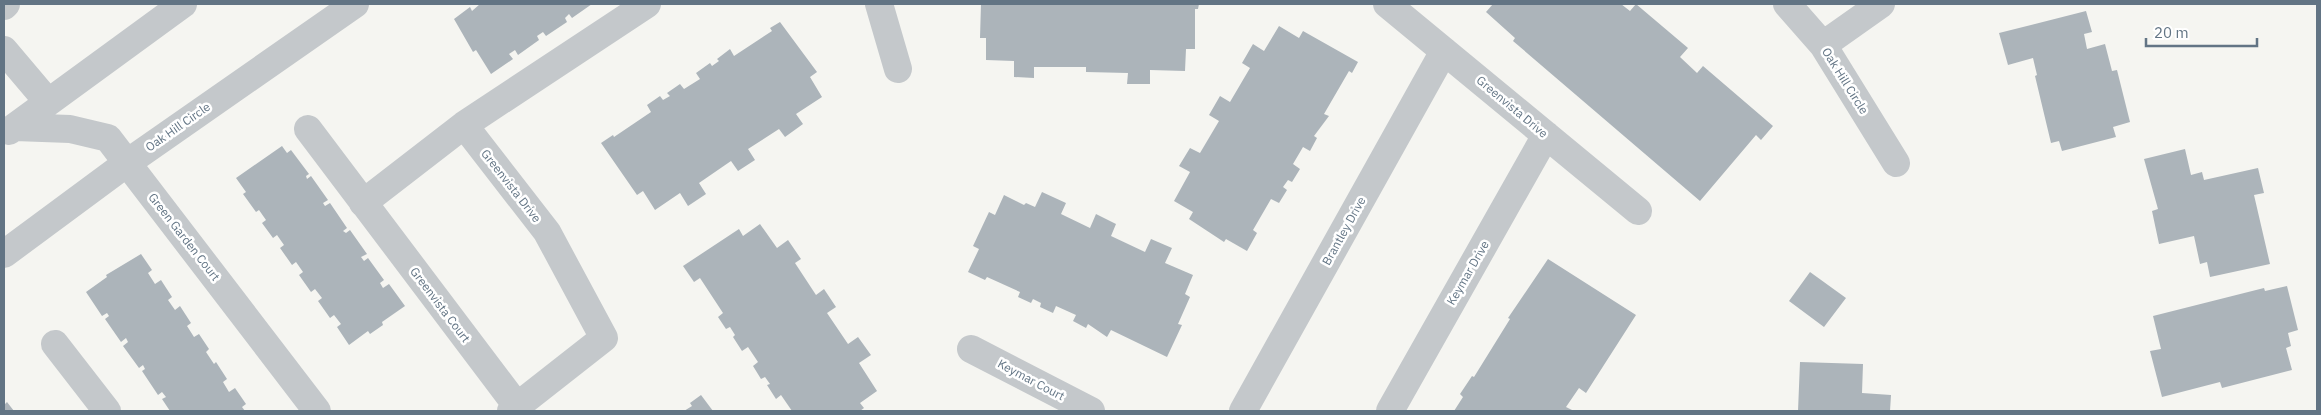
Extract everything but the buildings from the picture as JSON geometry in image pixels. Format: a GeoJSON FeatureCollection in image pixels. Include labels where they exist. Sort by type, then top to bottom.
{"type":"FeatureCollection","features":[{"type":"Feature","properties":{"kind":"street"},"geometry":{"type":"LineString","coordinates":[[9,131],[183,4]]}},
{"type":"Feature","properties":{"kind":"street","name":"Oak Hill Circle"},"geometry":{"type":"LineString","coordinates":[[4,254],[127,163],[355,4]]}},
{"type":"Feature","properties":{"kind":"street"},"geometry":{"type":"LineString","coordinates":[[363,203],[464,125],[647,4]]}},
{"type":"Feature","properties":{"kind":"street"},"geometry":{"type":"LineString","coordinates":[[879,4],[898,70]]}},
{"type":"Feature","properties":{"kind":"street","name":"Greenvista Drive"},"geometry":{"type":"LineString","coordinates":[[1387,4],[1638,211]]}},
{"type":"Feature","properties":{"kind":"street","name":"Oak Hill Circle"},"geometry":{"type":"LineString","coordinates":[[1786,4],[1823,45],[1896,163]]}},
{"type":"Feature","properties":{"kind":"street"},"geometry":{"type":"LineString","coordinates":[[1823,45],[1881,4]]}},
{"type":"Feature","properties":{"kind":"street"},"geometry":{"type":"LineString","coordinates":[[4,50],[48,102]]}},
{"type":"Feature","properties":{"kind":"street","name":"Brantley Drive"},"geometry":{"type":"LineString","coordinates":[[1243,411],[1444,51]]}},
{"type":"Feature","properties":{"kind":"street","name":"Greenvista Drive"},"geometry":{"type":"LineString","coordinates":[[464,125],[546,232],[604,338],[514,409]]}},
{"type":"Feature","properties":{"kind":"street","name":"Green Garden Court"},"geometry":{"type":"LineString","coordinates":[[9,131],[70,129],[108,138],[317,411]]}},
{"type":"Feature","properties":{"kind":"street","name":"Greenvista Court"},"geometry":{"type":"LineString","coordinates":[[308,129],[514,409]]}},
{"type":"Feature","properties":{"kind":"street","name":"Keymar Drive"},"geometry":{"type":"LineString","coordinates":[[1390,411],[1546,135]]}},
{"type":"Feature","properties":{"kind":"street"},"geometry":{"type":"LineString","coordinates":[[55,344],[107,411]]}},
{"type":"Feature","properties":{"kind":"street","name":"Keymar Court"},"geometry":{"type":"LineString","coordinates":[[971,349],[1091,411]]}}]}
